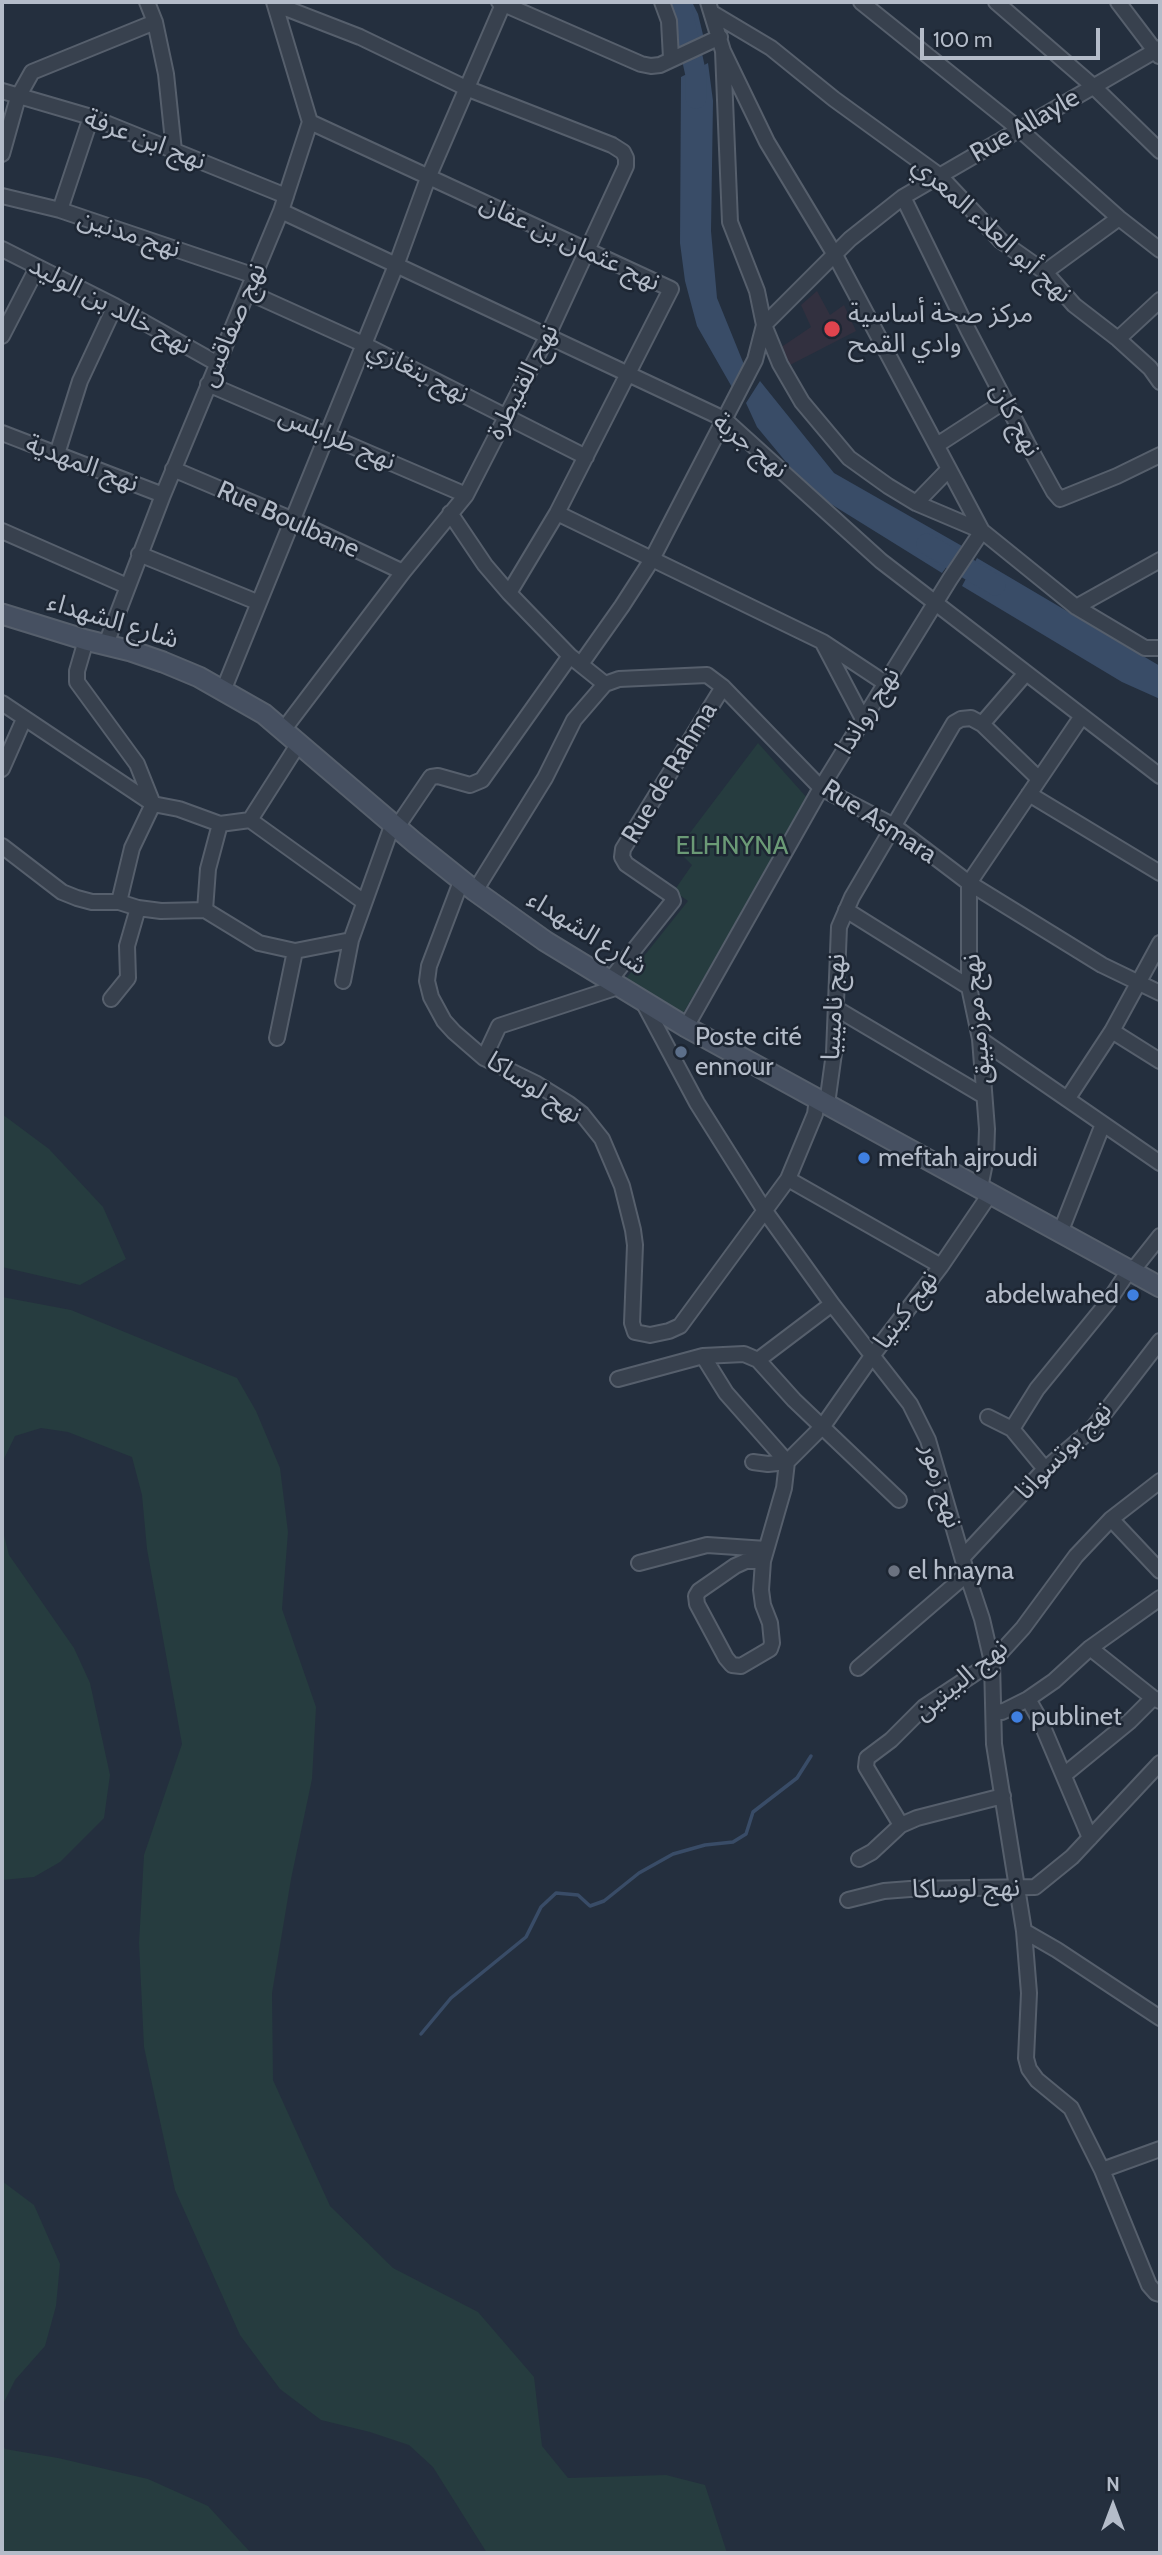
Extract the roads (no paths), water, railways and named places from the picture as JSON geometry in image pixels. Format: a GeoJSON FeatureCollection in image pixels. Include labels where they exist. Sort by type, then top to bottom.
{"type":"FeatureCollection","features":[{"type":"Feature","properties":{"kind":"main road","name":"شارع الشهداء"},"geometry":{"type":"LineString","coordinates":[[2,614],[131,651],[199,677],[264,714],[468,885],[545,941],[686,1027],[1160,1287]]}},
{"type":"Feature","properties":{"kind":"street"},"geometry":{"type":"LineString","coordinates":[[147,2],[155,22],[166,74],[174,151]]}},
{"type":"Feature","properties":{"kind":"street"},"geometry":{"type":"LineString","coordinates":[[223,691],[397,264],[428,178],[502,2],[642,64],[660,65],[718,43]]}},
{"type":"Feature","properties":{"kind":"street"},"geometry":{"type":"LineString","coordinates":[[662,2],[675,58]]}},
{"type":"Feature","properties":{"kind":"street"},"geometry":{"type":"LineString","coordinates":[[860,2],[1020,129],[1119,218],[1158,244]]}},
{"type":"Feature","properties":{"kind":"street"},"geometry":{"type":"LineString","coordinates":[[996,2],[1093,86],[1160,151]]}},
{"type":"Feature","properties":{"kind":"street"},"geometry":{"type":"LineString","coordinates":[[1118,2],[1158,52]]}},
{"type":"Feature","properties":{"kind":"street"},"geometry":{"type":"LineString","coordinates":[[275,3],[360,37],[466,89]]}},
{"type":"Feature","properties":{"kind":"street"},"geometry":{"type":"LineString","coordinates":[[275,3],[310,122]]}},
{"type":"Feature","properties":{"kind":"street"},"geometry":{"type":"LineString","coordinates":[[711,8],[718,43],[730,222],[757,291],[764,325],[780,364],[802,402],[849,458],[916,503],[982,531],[1076,607],[1145,648],[1160,648]]}},
{"type":"Feature","properties":{"kind":"street","name":"نهج أبو العلاء المعري"},"geometry":{"type":"LineString","coordinates":[[711,8],[771,48],[834,99],[940,176],[1001,241],[1045,272],[1074,305],[1118,338],[1150,368],[1160,382]]}},
{"type":"Feature","properties":{"kind":"street"},"geometry":{"type":"LineString","coordinates":[[2,154],[18,97],[32,72],[155,22]]}},
{"type":"Feature","properties":{"kind":"street"},"geometry":{"type":"LineString","coordinates":[[718,43],[767,142],[835,255],[982,531]]}},
{"type":"Feature","properties":{"kind":"street","name":"Rue Allayle"},"geometry":{"type":"LineString","coordinates":[[764,325],[850,239],[903,197],[1093,86],[1158,52]]}},
{"type":"Feature","properties":{"kind":"street","name":"نهح القنيطرة"},"geometry":{"type":"LineString","coordinates":[[284,729],[402,572],[466,495],[548,335],[626,166],[623,152],[611,145],[466,89]]}},
{"type":"Feature","properties":{"kind":"street","name":"نهج ابن عرفة"},"geometry":{"type":"LineString","coordinates":[[2,91],[91,117],[174,151],[284,204]]}},
{"type":"Feature","properties":{"kind":"street"},"geometry":{"type":"LineString","coordinates":[[60,210],[91,117]]}},
{"type":"Feature","properties":{"kind":"street","name":"نهج عثمان بن عفان"},"geometry":{"type":"LineString","coordinates":[[310,122],[671,289],[557,513],[509,593]]}},
{"type":"Feature","properties":{"kind":"street","name":"نهج صفاقس"},"geometry":{"type":"LineString","coordinates":[[153,804],[137,764],[76,682],[77,671],[127,586],[284,204],[310,122]]}},
{"type":"Feature","properties":{"kind":"street","name":"نهج مدنين"},"geometry":{"type":"LineString","coordinates":[[2,196],[60,210],[255,276]]}},
{"type":"Feature","properties":{"kind":"street","name":"نهج كان"},"geometry":{"type":"LineString","coordinates":[[903,197],[968,330],[1060,499],[1107,481],[1160,455]]}},
{"type":"Feature","properties":{"kind":"street","name":"نهج جربة"},"geometry":{"type":"LineString","coordinates":[[284,204],[397,264],[724,419],[881,561],[1160,776]]}},
{"type":"Feature","properties":{"kind":"street"},"geometry":{"type":"LineString","coordinates":[[1045,272],[1119,218]]}},
{"type":"Feature","properties":{"kind":"street","name":"نهج خالد بن الوليد"},"geometry":{"type":"LineString","coordinates":[[2,249],[115,306],[218,364]]}},
{"type":"Feature","properties":{"kind":"street"},"geometry":{"type":"LineString","coordinates":[[2,336],[37,268]]}},
{"type":"Feature","properties":{"kind":"street","name":"نهج بنغازي"},"geometry":{"type":"LineString","coordinates":[[248,292],[363,344],[586,457]]}},
{"type":"Feature","properties":{"kind":"street"},"geometry":{"type":"LineString","coordinates":[[1118,338],[1160,300]]}},
{"type":"Feature","properties":{"kind":"street"},"geometry":{"type":"LineString","coordinates":[[57,454],[80,381],[115,306]]}},
{"type":"Feature","properties":{"kind":"street"},"geometry":{"type":"LineString","coordinates":[[343,981],[351,940],[395,825],[431,777],[438,776],[470,785],[482,779],[575,660],[622,606],[651,561],[734,402],[755,360],[764,325]]}},
{"type":"Feature","properties":{"kind":"street","name":"نهج طرابلس"},"geometry":{"type":"LineString","coordinates":[[208,384],[466,495]]}},
{"type":"Feature","properties":{"kind":"street"},"geometry":{"type":"LineString","coordinates":[[936,445],[1005,401]]}},
{"type":"Feature","properties":{"kind":"street","name":"نهج المهدية"},"geometry":{"type":"LineString","coordinates":[[2,433],[163,495]]}},
{"type":"Feature","properties":{"kind":"street","name":"Rue Boulbane"},"geometry":{"type":"LineString","coordinates":[[173,469],[291,519],[402,572]]}},
{"type":"Feature","properties":{"kind":"street"},"geometry":{"type":"LineString","coordinates":[[916,503],[949,469]]}},
{"type":"Feature","properties":{"kind":"street"},"geometry":{"type":"LineString","coordinates":[[450,513],[478,556],[509,593],[575,660],[605,684]]}},
{"type":"Feature","properties":{"kind":"street"},"geometry":{"type":"LineString","coordinates":[[557,513],[651,561],[823,642],[885,682]]}},
{"type":"Feature","properties":{"kind":"street"},"geometry":{"type":"LineString","coordinates":[[2,531],[127,586]]}},
{"type":"Feature","properties":{"kind":"street","name":"نهج رواندا"},"geometry":{"type":"LineString","coordinates":[[686,1027],[821,788],[982,531]]}},
{"type":"Feature","properties":{"kind":"street"},"geometry":{"type":"LineString","coordinates":[[139,554],[257,602]]}},
{"type":"Feature","properties":{"kind":"street"},"geometry":{"type":"LineString","coordinates":[[1076,607],[1160,560]]}},
{"type":"Feature","properties":{"kind":"street"},"geometry":{"type":"LineString","coordinates":[[823,642],[863,719]]}},
{"type":"Feature","properties":{"kind":"street"},"geometry":{"type":"LineString","coordinates":[[1026,673],[982,724],[1039,779]]}},
{"type":"Feature","properties":{"kind":"street","name":"Rue Asmara"},"geometry":{"type":"LineString","coordinates":[[605,684],[619,678],[699,675],[712,678],[821,788],[894,826],[969,883],[1102,965],[1160,993]]}},
{"type":"Feature","properties":{"kind":"street","name":"نهج لوساكا"},"geometry":{"type":"LineString","coordinates":[[605,684],[574,720],[545,778],[468,885],[434,950],[429,966],[428,988],[444,1021],[484,1058],[535,1083],[569,1104],[582,1114],[602,1139],[622,1186],[633,1230],[635,1245],[632,1323],[635,1332],[639,1334],[650,1335],[680,1326],[788,1179],[822,1101]]}},
{"type":"Feature","properties":{"kind":"street","name":"Rue de Rahma"},"geometry":{"type":"LineString","coordinates":[[616,983],[673,901],[671,895],[626,864],[622,857],[623,849],[723,687]]}},
{"type":"Feature","properties":{"kind":"street"},"geometry":{"type":"LineString","coordinates":[[2,703],[153,804],[179,809],[220,824],[250,820],[364,902]]}},
{"type":"Feature","properties":{"kind":"street"},"geometry":{"type":"LineString","coordinates":[[969,883],[1082,716]]}},
{"type":"Feature","properties":{"kind":"street","name":"نهج ناميبيا"},"geometry":{"type":"LineString","coordinates":[[822,1101],[836,1009],[838,935],[846,910],[954,723],[971,718],[982,724]]}},
{"type":"Feature","properties":{"kind":"street"},"geometry":{"type":"LineString","coordinates":[[2,769],[24,719]]}},
{"type":"Feature","properties":{"kind":"street"},"geometry":{"type":"LineString","coordinates":[[250,820],[299,743]]}},
{"type":"Feature","properties":{"kind":"street"},"geometry":{"type":"LineString","coordinates":[[1028,794],[1160,873]]}},
{"type":"Feature","properties":{"kind":"street"},"geometry":{"type":"LineString","coordinates":[[119,902],[132,848],[153,804]]}},
{"type":"Feature","properties":{"kind":"street"},"geometry":{"type":"LineString","coordinates":[[205,910],[208,869],[220,824]]}},
{"type":"Feature","properties":{"kind":"street"},"geometry":{"type":"LineString","coordinates":[[2,846],[62,892],[92,902],[119,902],[138,908],[174,912],[205,910],[259,943],[295,951],[351,940]]}},
{"type":"Feature","properties":{"kind":"street","name":"نهج موزمبيق"},"geometry":{"type":"LineString","coordinates":[[969,883],[969,988],[980,1039],[987,1129],[985,1191]]}},
{"type":"Feature","properties":{"kind":"street"},"geometry":{"type":"LineString","coordinates":[[111,999],[128,978],[127,946],[138,908]]}},
{"type":"Feature","properties":{"kind":"street","name":"نهج ناميبيا"},"geometry":{"type":"LineString","coordinates":[[846,910],[969,988]]}},
{"type":"Feature","properties":{"kind":"street"},"geometry":{"type":"LineString","coordinates":[[1068,1098],[1112,1031],[1160,943]]}},
{"type":"Feature","properties":{"kind":"street"},"geometry":{"type":"LineString","coordinates":[[277,1038],[295,951]]}},
{"type":"Feature","properties":{"kind":"street"},"geometry":{"type":"LineString","coordinates":[[484,1058],[499,1026],[616,983]]}},
{"type":"Feature","properties":{"kind":"street","name":"نهج زمور"},"geometry":{"type":"LineString","coordinates":[[642,999],[696,1103],[765,1211],[832,1304],[910,1404],[928,1440],[992,1661],[994,1744],[1024,1931],[1029,1993],[1026,2058],[1028,2069],[1037,2080],[1071,2108],[1102,2170],[1149,2285],[1160,2294]]}},
{"type":"Feature","properties":{"kind":"street"},"geometry":{"type":"LineString","coordinates":[[836,1009],[984,1096]]}},
{"type":"Feature","properties":{"kind":"street"},"geometry":{"type":"LineString","coordinates":[[1112,1031],[1160,1061]]}},
{"type":"Feature","properties":{"kind":"street"},"geometry":{"type":"LineString","coordinates":[[980,1039],[1160,1163]]}},
{"type":"Feature","properties":{"kind":"street"},"geometry":{"type":"LineString","coordinates":[[1060,1233],[1103,1124]]}},
{"type":"Feature","properties":{"kind":"street","name":"نهج كينيا"},"geometry":{"type":"LineString","coordinates":[[787,1462],[823,1426],[872,1356],[941,1266],[788,1179]]}},
{"type":"Feature","properties":{"kind":"street"},"geometry":{"type":"LineString","coordinates":[[941,1266],[985,1191]]}},
{"type":"Feature","properties":{"kind":"street"},"geometry":{"type":"LineString","coordinates":[[1012,1429],[1037,1389],[1108,1301],[1130,1269],[1137,1265],[1160,1236]]}},
{"type":"Feature","properties":{"kind":"street"},"geometry":{"type":"LineString","coordinates":[[758,1360],[832,1304]]}},
{"type":"Feature","properties":{"kind":"street","name":"نهج بوتسوانا"},"geometry":{"type":"LineString","coordinates":[[963,1557],[1045,1469],[1093,1429],[1160,1341]]}},
{"type":"Feature","properties":{"kind":"street"},"geometry":{"type":"LineString","coordinates":[[618,1379],[703,1356],[744,1354],[758,1360],[794,1400],[899,1500]]}},
{"type":"Feature","properties":{"kind":"street"},"geometry":{"type":"LineString","coordinates":[[703,1356],[726,1392],[787,1462],[784,1488],[764,1555],[761,1590],[770,1623],[772,1643],[770,1649],[741,1666],[732,1665],[697,1604],[696,1596],[699,1591],[735,1566],[764,1555]]}},
{"type":"Feature","properties":{"kind":"street"},"geometry":{"type":"LineString","coordinates":[[988,1417],[1012,1429],[1045,1469]]}},
{"type":"Feature","properties":{"kind":"street"},"geometry":{"type":"LineString","coordinates":[[753,1462],[787,1462]]}},
{"type":"Feature","properties":{"kind":"street","name":"نهج البينين"},"geometry":{"type":"LineString","coordinates":[[901,1825],[866,1768],[867,1758],[891,1740],[924,1707],[992,1661],[1023,1628],[1076,1556],[1111,1519],[1160,1481]]}},
{"type":"Feature","properties":{"kind":"street"},"geometry":{"type":"LineString","coordinates":[[1111,1519],[1160,1571]]}},
{"type":"Feature","properties":{"kind":"street"},"geometry":{"type":"LineString","coordinates":[[639,1563],[707,1545],[764,1555]]}},
{"type":"Feature","properties":{"kind":"street"},"geometry":{"type":"LineString","coordinates":[[858,1668],[967,1574]]}},
{"type":"Feature","properties":{"kind":"street"},"geometry":{"type":"LineString","coordinates":[[995,1710],[1002,1712],[1055,1681],[1090,1648],[1160,1598]]}},
{"type":"Feature","properties":{"kind":"street"},"geometry":{"type":"LineString","coordinates":[[1064,1775],[1156,1699],[1090,1648]]}},
{"type":"Feature","properties":{"kind":"street"},"geometry":{"type":"LineString","coordinates":[[1028,1699],[1090,1838]]}},
{"type":"Feature","properties":{"kind":"street","name":"نهج لوساكا"},"geometry":{"type":"LineString","coordinates":[[848,1900],[884,1891],[910,1889],[1035,1887],[1048,1879],[1090,1838],[1157,1767]]}},
{"type":"Feature","properties":{"kind":"street"},"geometry":{"type":"LineString","coordinates":[[859,1859],[872,1852],[901,1825],[917,1818],[1003,1796]]}},
{"type":"Feature","properties":{"kind":"street"},"geometry":{"type":"LineString","coordinates":[[1024,1931],[1160,2018]]}},
{"type":"Feature","properties":{"kind":"street"},"geometry":{"type":"LineString","coordinates":[[1102,2170],[1160,2149]]}},
{"type":"Feature","properties":{"kind":"water"},"geometry":{"type":"Polygon","coordinates":[[[666,2],[692,2],[705,43],[680,55],[678,28],[666,2]]]}},
{"type":"Feature","properties":{"kind":"water"},"geometry":{"type":"Polygon","coordinates":[[[708,63],[713,101],[711,231],[717,298],[745,367],[733,389],[697,326],[685,281],[680,243],[681,77],[708,63]]]}},
{"type":"Feature","properties":{"kind":"water"},"geometry":{"type":"Polygon","coordinates":[[[760,381],[834,473],[962,546],[942,573],[810,491],[757,427],[746,403],[760,381]]]}},
{"type":"Feature","properties":{"kind":"water"},"geometry":{"type":"Polygon","coordinates":[[[977,558],[1160,666],[1160,699],[1122,682],[962,586],[977,558]]]}},
{"type":"Feature","properties":{"kind":"waterway"},"geometry":{"type":"LineString","coordinates":[[680,2],[696,75],[696,98]]}},
{"type":"Feature","properties":{"kind":"waterway"},"geometry":{"type":"LineString","coordinates":[[927,544],[995,585]]}},
{"type":"Feature","properties":{"kind":"waterway"},"geometry":{"type":"LineString","coordinates":[[421,2034],[451,1998],[526,1937],[541,1907],[556,1893],[578,1895],[590,1906],[604,1901],[639,1873],[673,1854],[705,1845],[733,1842],[746,1834],[753,1812],[797,1778],[811,1756]]}},
{"type":"Feature","properties":{"kind":"place","name":"مركز صحة أساسية وادي القمح"},"geometry":{"type":"Point","coordinates":[832,329]}},
{"type":"Feature","properties":{"kind":"place","name":"Poste cité ennour"},"geometry":{"type":"Point","coordinates":[681,1052]}},
{"type":"Feature","properties":{"kind":"place","name":"meftah ajroudi"},"geometry":{"type":"Point","coordinates":[864,1158]}},
{"type":"Feature","properties":{"kind":"place","name":"abdelwahed"},"geometry":{"type":"Point","coordinates":[1133,1295]}},
{"type":"Feature","properties":{"kind":"place","name":"el hnayna"},"geometry":{"type":"Point","coordinates":[894,1571]}},
{"type":"Feature","properties":{"kind":"place","name":"publinet"},"geometry":{"type":"Point","coordinates":[1017,1717]}},
{"type":"Feature","properties":{"kind":"park label","name":"ELHNYNA"},"geometry":{"type":"Point","coordinates":[732,846]}}]}
